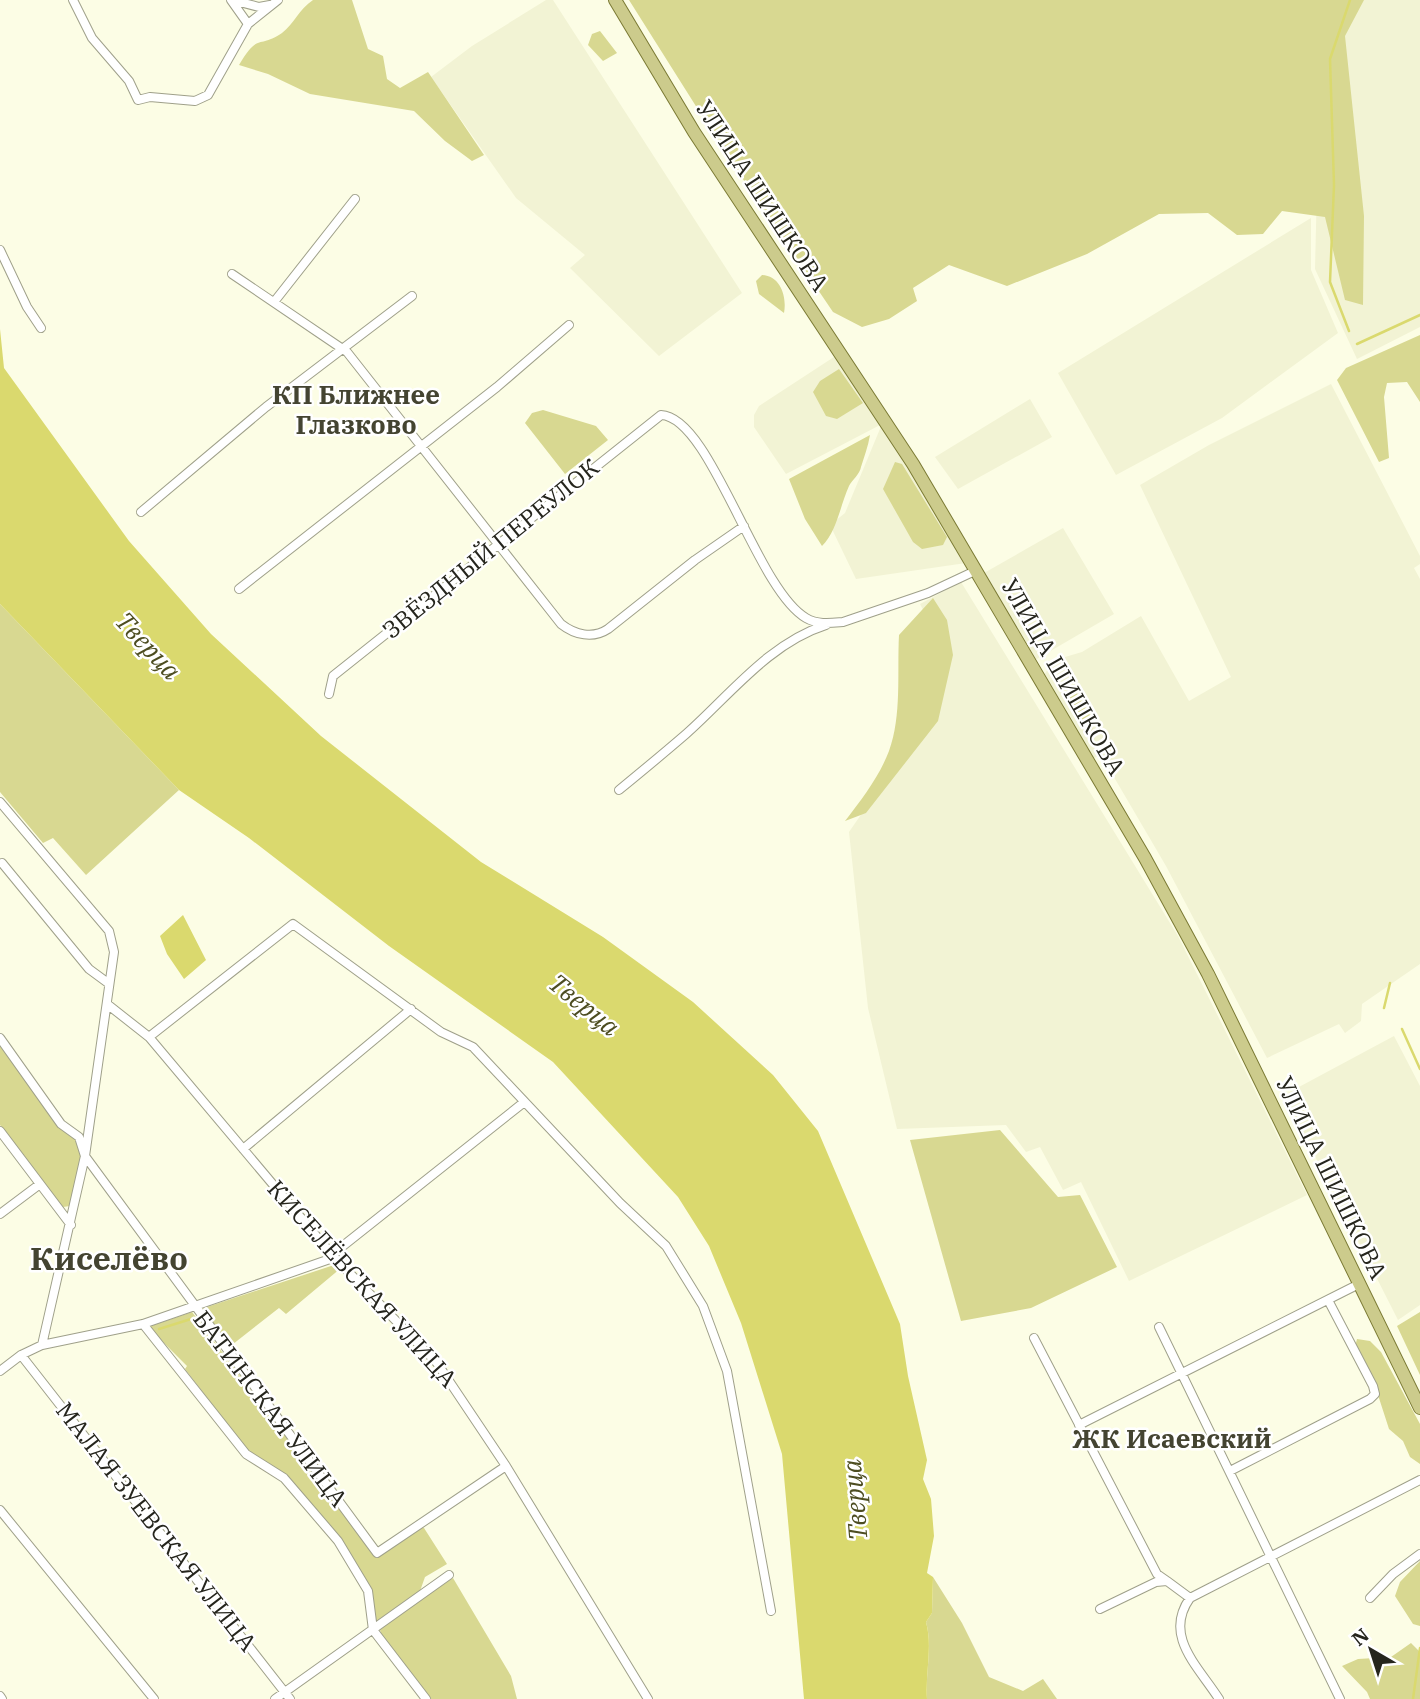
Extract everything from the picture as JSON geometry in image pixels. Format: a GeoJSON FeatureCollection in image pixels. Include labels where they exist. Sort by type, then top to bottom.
{"type":"FeatureCollection","features":[{"type":"Feature","properties":{"kind":"main road","name":"УЛИЦА ШИШКОВА"},"geometry":{"type":"LineString","coordinates":[[615,0],[694,132],[869,395],[977,570],[1146,858],[1199,956],[1420,1408]]}},
{"type":"Feature","properties":{"kind":"street"},"geometry":{"type":"LineString","coordinates":[[73,0],[92,38],[129,81],[138,100],[150,97],[195,101],[208,95],[248,24],[276,2]]}},
{"type":"Feature","properties":{"kind":"street"},"geometry":{"type":"LineString","coordinates":[[232,0],[248,24]]}},
{"type":"Feature","properties":{"kind":"street"},"geometry":{"type":"LineString","coordinates":[[232,0],[259,7],[276,2]]}},
{"type":"Feature","properties":{"kind":"street"},"geometry":{"type":"LineString","coordinates":[[274,302],[355,199]]}},
{"type":"Feature","properties":{"kind":"street"},"geometry":{"type":"LineString","coordinates":[[0,250],[40,328]]}},
{"type":"Feature","properties":{"kind":"street"},"geometry":{"type":"LineString","coordinates":[[232,274],[344,349],[561,624],[585,635],[596,635],[608,629],[695,560],[744,526],[767,570],[793,607],[806,618],[833,623]]}},
{"type":"Feature","properties":{"kind":"street"},"geometry":{"type":"LineString","coordinates":[[141,512],[266,407],[412,296]]}},
{"type":"Feature","properties":{"kind":"street"},"geometry":{"type":"LineString","coordinates":[[239,589],[422,446],[569,325]]}},
{"type":"Feature","properties":{"kind":"street","name":"ЗВЁЗДНЫЙ ПЕРЕУЛОК"},"geometry":{"type":"LineString","coordinates":[[329,694],[333,676],[656,416],[665,415],[680,422],[705,455],[744,526]]}},
{"type":"Feature","properties":{"kind":"street"},"geometry":{"type":"LineString","coordinates":[[619,790],[771,655],[806,632],[872,614],[977,570]]}},
{"type":"Feature","properties":{"kind":"street"},"geometry":{"type":"LineString","coordinates":[[0,802],[109,931],[114,952],[85,1156],[42,1345]]}},
{"type":"Feature","properties":{"kind":"street"},"geometry":{"type":"LineString","coordinates":[[2,863],[89,969],[108,983]]}},
{"type":"Feature","properties":{"kind":"street"},"geometry":{"type":"LineString","coordinates":[[149,1037],[293,924],[441,1032],[473,1047],[523,1103],[666,1246],[703,1306],[727,1371],[771,1611]]}},
{"type":"Feature","properties":{"kind":"street","name":"КИСЕЛЁВСКАЯ УЛИЦА"},"geometry":{"type":"LineString","coordinates":[[107,1004],[149,1037],[334,1257],[437,1363],[506,1466],[648,1699]]}},
{"type":"Feature","properties":{"kind":"street"},"geometry":{"type":"LineString","coordinates":[[243,1149],[411,1009]]}},
{"type":"Feature","properties":{"kind":"street","name":"БАТИНСКАЯ УЛИЦА"},"geometry":{"type":"LineString","coordinates":[[0,1038],[61,1124],[79,1137],[85,1156],[194,1308],[377,1553],[506,1466]]}},
{"type":"Feature","properties":{"kind":"street"},"geometry":{"type":"LineString","coordinates":[[0,1371],[21,1355],[42,1345],[143,1324],[334,1257],[339,1249],[523,1103]]}},
{"type":"Feature","properties":{"kind":"street"},"geometry":{"type":"LineString","coordinates":[[0,1131],[71,1225]]}},
{"type":"Feature","properties":{"kind":"street"},"geometry":{"type":"LineString","coordinates":[[0,1214],[40,1184]]}},
{"type":"Feature","properties":{"kind":"street"},"geometry":{"type":"LineString","coordinates":[[1079,1425],[1359,1284]]}},
{"type":"Feature","properties":{"kind":"street"},"geometry":{"type":"LineString","coordinates":[[1230,1471],[1370,1399],[1374,1394],[1373,1386],[1328,1300]]}},
{"type":"Feature","properties":{"kind":"street","name":"БАТИНСКАЯ УЛИЦА"},"geometry":{"type":"LineString","coordinates":[[143,1324],[246,1454],[284,1478],[338,1541],[368,1591],[373,1630]]}},
{"type":"Feature","properties":{"kind":"street"},"geometry":{"type":"LineString","coordinates":[[1159,1327],[1340,1699]]}},
{"type":"Feature","properties":{"kind":"street"},"geometry":{"type":"LineString","coordinates":[[1034,1338],[1157,1574],[1190,1598]]}},
{"type":"Feature","properties":{"kind":"street","name":"МАЛАЯ ЗУЕВСКАЯ УЛИЦА"},"geometry":{"type":"LineString","coordinates":[[21,1355],[287,1695]]}},
{"type":"Feature","properties":{"kind":"street"},"geometry":{"type":"LineString","coordinates":[[1219,1699],[1180,1639],[1178,1620],[1190,1598],[1420,1480]]}},
{"type":"Feature","properties":{"kind":"street"},"geometry":{"type":"LineString","coordinates":[[0,1510],[154,1699]]}},
{"type":"Feature","properties":{"kind":"street"},"geometry":{"type":"LineString","coordinates":[[1370,1598],[1393,1574],[1420,1555]]}},
{"type":"Feature","properties":{"kind":"street"},"geometry":{"type":"LineString","coordinates":[[275,1699],[287,1695],[449,1575]]}},
{"type":"Feature","properties":{"kind":"street"},"geometry":{"type":"LineString","coordinates":[[1100,1609],[1156,1581],[1167,1581]]}},
{"type":"Feature","properties":{"kind":"street"},"geometry":{"type":"LineString","coordinates":[[373,1630],[426,1699]]}},
{"type":"Feature","properties":{"kind":"shaded area"},"geometry":{"type":"Polygon","coordinates":[[[546,0],[553,0],[742,293],[659,356],[570,268],[585,255],[516,198],[431,77],[472,46],[546,0]]]}},
{"type":"Feature","properties":{"kind":"shaded area"},"geometry":{"type":"Polygon","coordinates":[[[1344,0],[1420,0],[1420,327],[1357,359],[1315,269],[1320,60],[1344,0]]]}},
{"type":"Feature","properties":{"kind":"shaded area"},"geometry":{"type":"Polygon","coordinates":[[[1311,218],[1311,270],[1338,333],[1222,418],[1116,475],[1058,373],[1311,218]]]}},
{"type":"Feature","properties":{"kind":"shaded area"},"geometry":{"type":"Polygon","coordinates":[[[837,355],[882,423],[966,563],[856,579],[830,525],[845,513],[882,424],[786,474],[754,427],[754,415],[759,406],[837,355]]]}},
{"type":"Feature","properties":{"kind":"shaded area"},"geometry":{"type":"Polygon","coordinates":[[[1331,384],[1420,556],[1420,564],[1414,568],[1420,579],[1420,964],[1362,1004],[1361,1021],[1345,1033],[1339,1024],[1267,1058],[1166,866],[1101,755],[1092,759],[1043,676],[1055,660],[1082,652],[1141,616],[1189,701],[1231,677],[1140,485],[1209,445],[1331,384]]]}},
{"type":"Feature","properties":{"kind":"shaded area"},"geometry":{"type":"Polygon","coordinates":[[[1030,399],[1052,437],[958,489],[935,457],[1030,399]]]}},
{"type":"Feature","properties":{"kind":"shaded area"},"geometry":{"type":"Polygon","coordinates":[[[1063,528],[1114,614],[1035,660],[984,573],[1063,528]]]}},
{"type":"Feature","properties":{"kind":"shaded area"},"geometry":{"type":"Polygon","coordinates":[[[961,582],[1178,936],[1307,1195],[1129,1281],[1081,1182],[1063,1190],[1040,1147],[1026,1152],[1006,1125],[897,1129],[868,1008],[849,832],[905,751],[938,639],[920,604],[961,582]]]}},
{"type":"Feature","properties":{"kind":"shaded area"},"geometry":{"type":"Polygon","coordinates":[[[1394,1036],[1420,1086],[1420,1305],[1398,1320],[1284,1095],[1394,1036]]]}},
{"type":"Feature","properties":{"kind":"green space"},"geometry":{"type":"Polygon","coordinates":[[[313,0],[352,0],[368,49],[383,56],[387,79],[400,88],[428,72],[484,155],[472,161],[445,141],[414,111],[310,94],[268,74],[239,65],[250,48],[282,33],[313,0]]]}},
{"type":"Feature","properties":{"kind":"green space"},"geometry":{"type":"Polygon","coordinates":[[[629,0],[1364,0],[1345,36],[1364,216],[1363,305],[1345,300],[1325,217],[1282,211],[1263,234],[1237,235],[1208,213],[1159,214],[1087,254],[1007,286],[949,265],[913,288],[917,301],[889,319],[862,327],[833,312],[728,157],[629,0]]]}},
{"type":"Feature","properties":{"kind":"green space"},"geometry":{"type":"Polygon","coordinates":[[[600,31],[617,53],[603,61],[588,45],[592,34],[600,31]]]}},
{"type":"Feature","properties":{"kind":"green space"},"geometry":{"type":"Polygon","coordinates":[[[762,275],[774,279],[781,288],[784,313],[759,294],[756,281],[762,275]]]}},
{"type":"Feature","properties":{"kind":"green space"},"geometry":{"type":"Polygon","coordinates":[[[1420,335],[1420,402],[1407,382],[1387,383],[1384,397],[1389,458],[1379,462],[1337,380],[1346,368],[1420,335]]]}},
{"type":"Feature","properties":{"kind":"green space"},"geometry":{"type":"Polygon","coordinates":[[[839,369],[863,403],[837,419],[826,416],[813,392],[820,381],[839,369]]]}},
{"type":"Feature","properties":{"kind":"green space"},"geometry":{"type":"Polygon","coordinates":[[[543,410],[596,426],[608,440],[565,474],[525,423],[532,413],[543,410]]]}},
{"type":"Feature","properties":{"kind":"green space"},"geometry":{"type":"Polygon","coordinates":[[[870,435],[860,470],[849,486],[835,526],[822,546],[805,519],[789,479],[870,435]]]}},
{"type":"Feature","properties":{"kind":"green space"},"geometry":{"type":"Polygon","coordinates":[[[895,462],[902,464],[947,537],[943,545],[922,549],[913,542],[883,489],[895,462]]]}},
{"type":"Feature","properties":{"kind":"green space"},"geometry":{"type":"Polygon","coordinates":[[[933,598],[947,620],[953,655],[938,721],[866,813],[845,821],[875,779],[889,751],[896,723],[899,635],[933,598]]]}},
{"type":"Feature","properties":{"kind":"green space"},"geometry":{"type":"Polygon","coordinates":[[[0,604],[179,790],[86,875],[53,838],[43,843],[0,792],[0,604]]]}},
{"type":"Feature","properties":{"kind":"green space"},"geometry":{"type":"Polygon","coordinates":[[[1070,690],[1076,692],[1094,722],[1090,738],[1065,696],[1070,690]]]}},
{"type":"Feature","properties":{"kind":"green space"},"geometry":{"type":"Polygon","coordinates":[[[0,1046],[60,1126],[78,1140],[82,1149],[70,1206],[63,1207],[58,1202],[0,1125],[0,1046]]]}},
{"type":"Feature","properties":{"kind":"green space"},"geometry":{"type":"Polygon","coordinates":[[[1000,1130],[1058,1197],[1080,1195],[1117,1267],[1031,1308],[961,1321],[910,1140],[1000,1130]]]}},
{"type":"Feature","properties":{"kind":"green space"},"geometry":{"type":"Polygon","coordinates":[[[334,1265],[341,1268],[286,1314],[279,1308],[228,1348],[201,1309],[334,1265]]]}},
{"type":"Feature","properties":{"kind":"green space"},"geometry":{"type":"Polygon","coordinates":[[[192,1312],[375,1555],[419,1526],[424,1528],[447,1564],[425,1577],[420,1591],[375,1623],[370,1589],[286,1477],[247,1450],[185,1369],[187,1366],[148,1327],[192,1312]]]}},
{"type":"Feature","properties":{"kind":"green space"},"geometry":{"type":"Polygon","coordinates":[[[1420,1312],[1420,1375],[1397,1326],[1420,1312]]]}},
{"type":"Feature","properties":{"kind":"green space"},"geometry":{"type":"Polygon","coordinates":[[[1357,1339],[1370,1341],[1381,1352],[1420,1424],[1420,1464],[1410,1457],[1403,1441],[1389,1429],[1378,1395],[1355,1347],[1357,1339]]]}},
{"type":"Feature","properties":{"kind":"green space"},"geometry":{"type":"Polygon","coordinates":[[[1420,1561],[1420,1626],[1413,1624],[1395,1596],[1400,1582],[1420,1561]]]}},
{"type":"Feature","properties":{"kind":"green space"},"geometry":{"type":"Polygon","coordinates":[[[933,1577],[962,1623],[989,1677],[1023,1691],[1043,1679],[1057,1699],[927,1699],[929,1641],[926,1622],[932,1613],[933,1577]]]}},
{"type":"Feature","properties":{"kind":"green space"},"geometry":{"type":"Polygon","coordinates":[[[453,1578],[511,1676],[517,1699],[429,1699],[382,1636],[379,1627],[453,1578]]]}},
{"type":"Feature","properties":{"kind":"green space"},"geometry":{"type":"Polygon","coordinates":[[[1411,1643],[1420,1652],[1420,1699],[1370,1699],[1367,1692],[1342,1666],[1358,1659],[1391,1657],[1411,1643]]]}},
{"type":"Feature","properties":{"kind":"water","name":"Тверца"},"geometry":{"type":"Polygon","coordinates":[[[0,329],[4,368],[129,541],[211,634],[321,736],[481,862],[603,937],[693,1002],[773,1075],[818,1131],[900,1324],[908,1376],[927,1460],[923,1479],[931,1499],[934,1536],[927,1573],[933,1577],[932,1613],[926,1622],[929,1641],[927,1699],[804,1699],[782,1454],[741,1323],[709,1246],[678,1197],[553,1062],[389,946],[249,838],[179,790],[0,604],[0,329]]]}},
{"type":"Feature","properties":{"kind":"water"},"geometry":{"type":"Polygon","coordinates":[[[183,915],[206,960],[184,979],[167,954],[160,936],[183,915]]]}},
{"type":"Feature","properties":{"kind":"waterway"},"geometry":{"type":"LineString","coordinates":[[1349,331],[1330,282],[1334,185],[1330,59],[1350,0]]}},
{"type":"Feature","properties":{"kind":"waterway"},"geometry":{"type":"LineString","coordinates":[[1357,344],[1420,315]]}},
{"type":"Feature","properties":{"kind":"waterway"},"geometry":{"type":"LineString","coordinates":[[1384,1008],[1390,983]]}},
{"type":"Feature","properties":{"kind":"waterway"},"geometry":{"type":"LineString","coordinates":[[1402,1029],[1420,1069]]}},
{"type":"Feature","properties":{"kind":"waterway"},"geometry":{"type":"LineString","coordinates":[[159,1329],[191,1319]]}},
{"type":"Feature","properties":{"kind":"waterway"},"geometry":{"type":"LineString","coordinates":[[1413,1699],[1420,1648]]}},
{"type":"Feature","properties":{"kind":"district","name":"КП Ближнее Глазково"},"geometry":{"type":"Point","coordinates":[356,410]}},
{"type":"Feature","properties":{"kind":"district","name":"Киселёво"},"geometry":{"type":"Point","coordinates":[109,1259]}},
{"type":"Feature","properties":{"kind":"district","name":"ЖК Исаевский"},"geometry":{"type":"Point","coordinates":[1172,1439]}}]}
